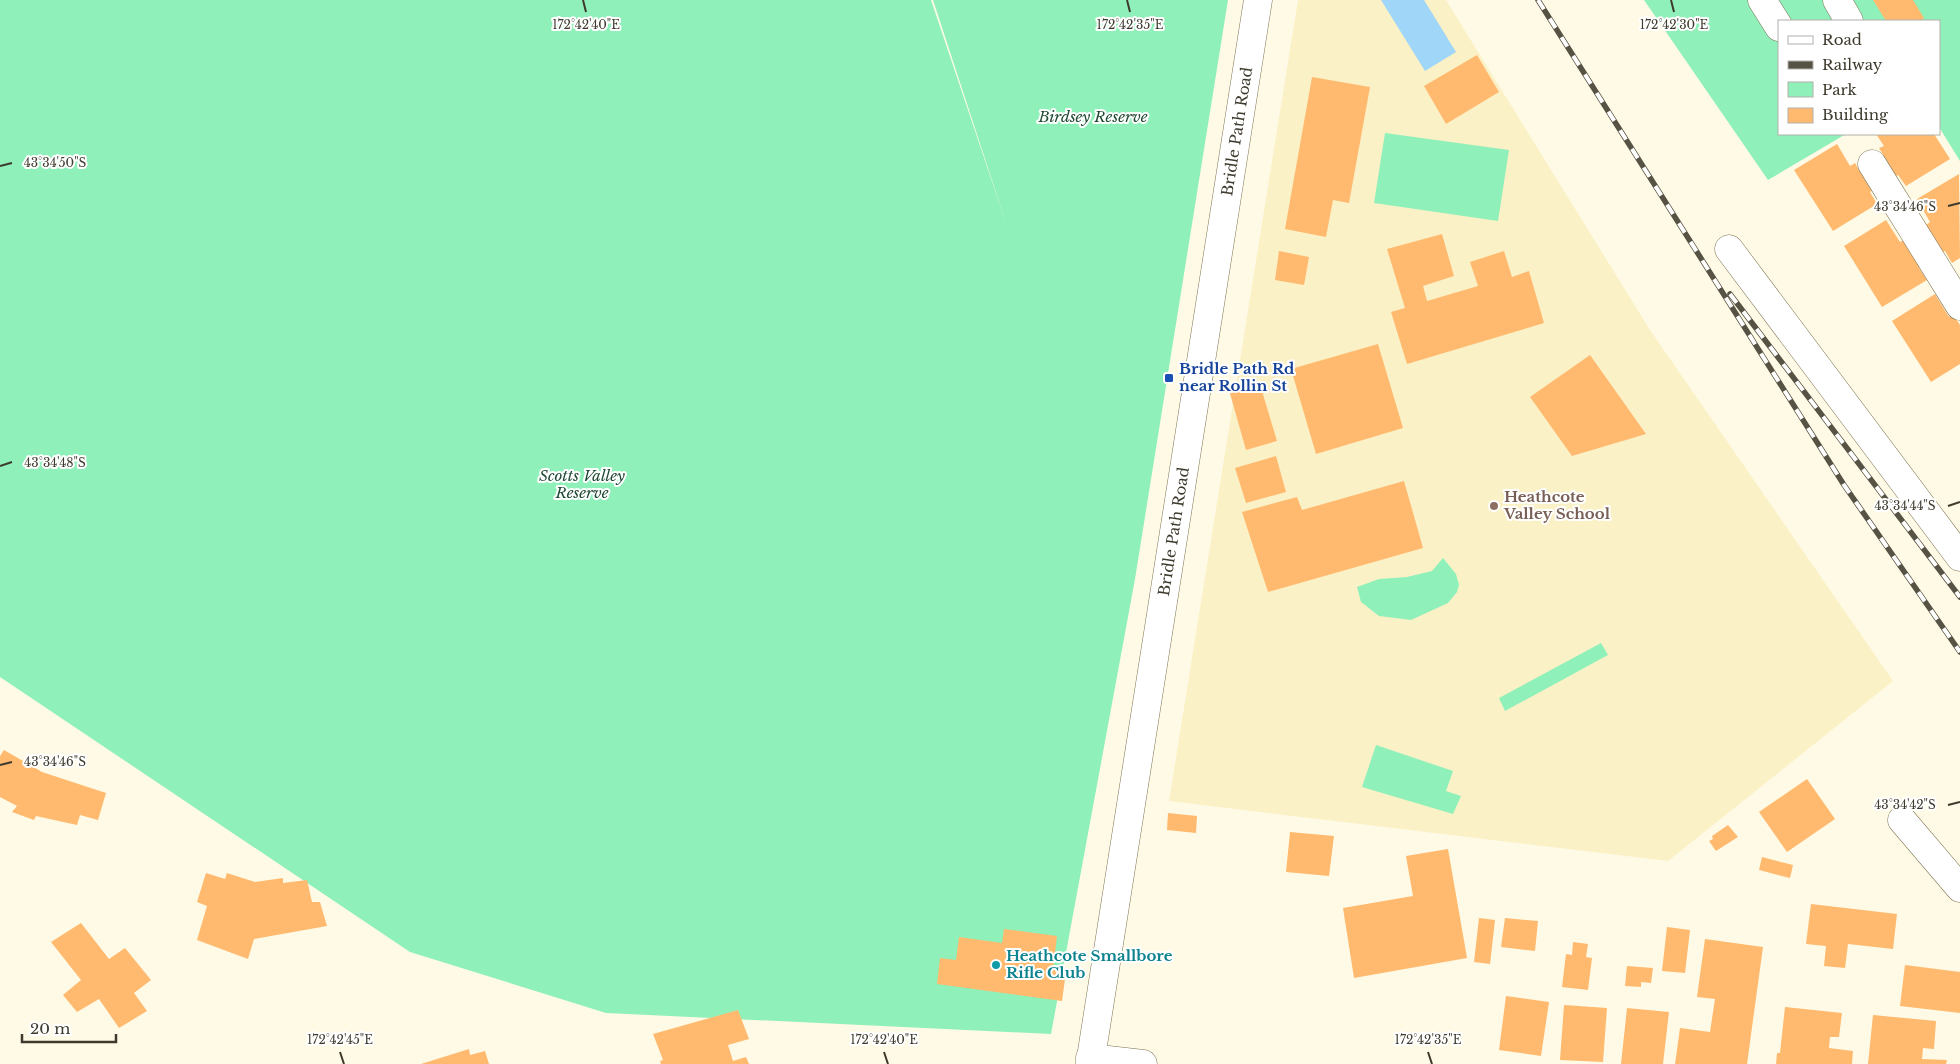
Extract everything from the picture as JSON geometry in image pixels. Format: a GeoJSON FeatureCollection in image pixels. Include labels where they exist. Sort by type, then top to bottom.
{"type":"FeatureCollection","features":[{"type":"Feature","properties":{"kind":"street","name":"Bridle Path Road"},"geometry":{"type":"LineString","coordinates":[[1090,1061],[1258,0]]}},
{"type":"Feature","properties":{"kind":"street"},"geometry":{"type":"LineString","coordinates":[[1762,0],[1778,25]]}},
{"type":"Feature","properties":{"kind":"street"},"geometry":{"type":"LineString","coordinates":[[1837,0],[1848,20]]}},
{"type":"Feature","properties":{"kind":"street"},"geometry":{"type":"LineString","coordinates":[[1872,164],[1960,306]]}},
{"type":"Feature","properties":{"kind":"street"},"geometry":{"type":"LineString","coordinates":[[1729,249],[1960,557]]}},
{"type":"Feature","properties":{"kind":"street"},"geometry":{"type":"LineString","coordinates":[[1902,820],[1960,888]]}},
{"type":"Feature","properties":{"kind":"street"},"geometry":{"type":"LineString","coordinates":[[1090,1061],[1142,1064]]}},
{"type":"Feature","properties":{"kind":"shaded area","name":"Heathcote Valley School"},"geometry":{"type":"Polygon","coordinates":[[[1298,0],[1446,0],[1650,330],[1893,681],[1668,861],[1169,801],[1298,0]]]}},
{"type":"Feature","properties":{"kind":"green space","name":"Scotts Valley Reserve"},"geometry":{"type":"Polygon","coordinates":[[[0,0],[931,0],[1007,226],[933,0],[1228,0],[1135,579],[1051,1034],[606,1013],[410,952],[0,677],[0,0]]]}},
{"type":"Feature","properties":{"kind":"green space"},"geometry":{"type":"Polygon","coordinates":[[[1644,0],[1960,0],[1960,161],[1940,129],[1940,20],[1778,20],[1778,135],[1844,135],[1768,180],[1644,0]]]}},
{"type":"Feature","properties":{"kind":"green space"},"geometry":{"type":"Polygon","coordinates":[[[1385,133],[1509,150],[1498,221],[1374,203],[1385,133]]]}},
{"type":"Feature","properties":{"kind":"green space"},"geometry":{"type":"Polygon","coordinates":[[[1443,558],[1456,574],[1459,585],[1457,592],[1448,603],[1411,620],[1379,616],[1361,602],[1357,587],[1379,579],[1407,577],[1432,571],[1443,558]]]}},
{"type":"Feature","properties":{"kind":"green space"},"geometry":{"type":"Polygon","coordinates":[[[1601,643],[1608,655],[1505,711],[1499,698],[1601,643]]]}},
{"type":"Feature","properties":{"kind":"green space"},"geometry":{"type":"Polygon","coordinates":[[[1376,745],[1453,771],[1446,791],[1461,796],[1453,814],[1362,787],[1376,745]]]}},
{"type":"Feature","properties":{"kind":"water"},"geometry":{"type":"Polygon","coordinates":[[[1381,0],[1424,0],[1456,52],[1425,71],[1381,0]]]}},
{"type":"Feature","properties":{"kind":"building"},"geometry":{"type":"Polygon","coordinates":[[[1873,0],[1913,0],[1924,18],[1921,20],[1885,20],[1873,0]]]}},
{"type":"Feature","properties":{"kind":"building"},"geometry":{"type":"Polygon","coordinates":[[[1477,55],[1499,92],[1446,124],[1424,86],[1477,55]]]}},
{"type":"Feature","properties":{"kind":"building"},"geometry":{"type":"Polygon","coordinates":[[[1312,77],[1370,87],[1349,203],[1333,200],[1326,237],[1285,229],[1312,77]]]}},
{"type":"Feature","properties":{"kind":"building"},"geometry":{"type":"Polygon","coordinates":[[[1877,135],[1935,135],[1950,159],[1906,186],[1898,175],[1896,176],[1879,148],[1884,146],[1877,135]]]}},
{"type":"Feature","properties":{"kind":"building"},"geometry":{"type":"Polygon","coordinates":[[[1837,144],[1850,166],[1855,163],[1872,191],[1870,192],[1877,204],[1833,231],[1794,170],[1837,144]]]}},
{"type":"Feature","properties":{"kind":"building"},"geometry":{"type":"Polygon","coordinates":[[[1959,174],[1960,258],[1952,263],[1926,225],[1930,222],[1917,199],[1959,174]]]}},
{"type":"Feature","properties":{"kind":"building"},"geometry":{"type":"Polygon","coordinates":[[[1886,220],[1900,242],[1904,240],[1922,266],[1919,268],[1927,280],[1882,307],[1844,246],[1886,220]]]}},
{"type":"Feature","properties":{"kind":"building"},"geometry":{"type":"Polygon","coordinates":[[[1442,234],[1454,276],[1423,286],[1427,301],[1478,286],[1470,262],[1504,251],[1512,277],[1529,271],[1544,323],[1407,364],[1391,312],[1405,308],[1387,249],[1442,234]]]}},
{"type":"Feature","properties":{"kind":"building"},"geometry":{"type":"Polygon","coordinates":[[[1279,251],[1309,257],[1304,285],[1275,280],[1279,251]]]}},
{"type":"Feature","properties":{"kind":"building"},"geometry":{"type":"Polygon","coordinates":[[[1935,294],[1949,317],[1953,314],[1960,325],[1960,364],[1931,382],[1892,321],[1935,294]]]}},
{"type":"Feature","properties":{"kind":"building"},"geometry":{"type":"Polygon","coordinates":[[[1378,344],[1403,428],[1316,454],[1291,369],[1378,344]]]}},
{"type":"Feature","properties":{"kind":"building"},"geometry":{"type":"Polygon","coordinates":[[[1590,355],[1646,434],[1572,456],[1530,397],[1590,355]]]}},
{"type":"Feature","properties":{"kind":"building"},"geometry":{"type":"Polygon","coordinates":[[[1259,381],[1277,441],[1246,450],[1229,390],[1259,381]]]}},
{"type":"Feature","properties":{"kind":"building"},"geometry":{"type":"Polygon","coordinates":[[[1276,456],[1286,492],[1246,503],[1235,468],[1276,456]]]}},
{"type":"Feature","properties":{"kind":"building"},"geometry":{"type":"Polygon","coordinates":[[[1404,481],[1423,548],[1268,592],[1242,512],[1297,497],[1302,510],[1404,481]]]}},
{"type":"Feature","properties":{"kind":"building"},"geometry":{"type":"Polygon","coordinates":[[[4,750],[42,772],[106,793],[98,820],[80,815],[77,825],[36,816],[34,820],[12,812],[17,806],[0,797],[0,756],[4,750]]]}},
{"type":"Feature","properties":{"kind":"building"},"geometry":{"type":"Polygon","coordinates":[[[1807,779],[1835,819],[1787,852],[1759,812],[1807,779]]]}},
{"type":"Feature","properties":{"kind":"building"},"geometry":{"type":"Polygon","coordinates":[[[1168,813],[1197,816],[1196,833],[1167,830],[1168,813]]]}},
{"type":"Feature","properties":{"kind":"building"},"geometry":{"type":"Polygon","coordinates":[[[1728,825],[1738,837],[1716,851],[1709,841],[1713,839],[1712,836],[1728,825]]]}},
{"type":"Feature","properties":{"kind":"building"},"geometry":{"type":"Polygon","coordinates":[[[1290,832],[1334,836],[1329,876],[1286,872],[1290,832]]]}},
{"type":"Feature","properties":{"kind":"building"},"geometry":{"type":"Polygon","coordinates":[[[1448,849],[1467,958],[1354,978],[1343,908],[1413,896],[1406,856],[1448,849]]]}},
{"type":"Feature","properties":{"kind":"building"},"geometry":{"type":"Polygon","coordinates":[[[1762,857],[1793,865],[1790,878],[1759,870],[1762,857]]]}},
{"type":"Feature","properties":{"kind":"building"},"geometry":{"type":"Polygon","coordinates":[[[206,873],[225,879],[227,873],[255,882],[283,878],[283,883],[307,880],[312,902],[320,902],[327,926],[254,939],[248,959],[197,940],[207,906],[197,902],[206,873]]]}},
{"type":"Feature","properties":{"kind":"building"},"geometry":{"type":"Polygon","coordinates":[[[1811,904],[1897,914],[1893,949],[1848,944],[1845,968],[1824,966],[1826,946],[1806,944],[1811,904]]]}},
{"type":"Feature","properties":{"kind":"building"},"geometry":{"type":"Polygon","coordinates":[[[1479,918],[1495,920],[1490,964],[1474,962],[1479,918]]]}},
{"type":"Feature","properties":{"kind":"building"},"geometry":{"type":"Polygon","coordinates":[[[1505,918],[1538,921],[1535,951],[1501,947],[1505,918]]]}},
{"type":"Feature","properties":{"kind":"building"},"geometry":{"type":"Polygon","coordinates":[[[81,923],[109,959],[125,948],[151,980],[134,993],[147,1011],[119,1028],[99,999],[77,1012],[63,995],[81,980],[51,942],[81,923]]]}},
{"type":"Feature","properties":{"kind":"building"},"geometry":{"type":"Polygon","coordinates":[[[1667,927],[1690,930],[1685,973],[1662,971],[1667,927]]]}},
{"type":"Feature","properties":{"kind":"building","name":"Heathcote Smallbore Rifle Club"},"geometry":{"type":"Polygon","coordinates":[[[1004,929],[1057,936],[1053,970],[1066,972],[1062,1001],[937,984],[940,958],[956,960],[959,937],[1002,943],[1004,929]]]}},
{"type":"Feature","properties":{"kind":"building"},"geometry":{"type":"Polygon","coordinates":[[[1705,939],[1763,947],[1747,1064],[1675,1064],[1680,1028],[1710,1032],[1715,999],[1697,997],[1705,939]]]}},
{"type":"Feature","properties":{"kind":"building"},"geometry":{"type":"Polygon","coordinates":[[[1573,942],[1588,944],[1586,957],[1592,958],[1588,990],[1562,987],[1566,954],[1572,955],[1573,942]]]}},
{"type":"Feature","properties":{"kind":"building"},"geometry":{"type":"Polygon","coordinates":[[[1905,965],[1960,972],[1960,1013],[1900,1006],[1905,965]]]}},
{"type":"Feature","properties":{"kind":"building"},"geometry":{"type":"Polygon","coordinates":[[[1627,966],[1653,968],[1651,983],[1641,982],[1641,987],[1625,986],[1627,966]]]}},
{"type":"Feature","properties":{"kind":"building"},"geometry":{"type":"Polygon","coordinates":[[[1506,996],[1549,1002],[1541,1056],[1499,1050],[1506,996]]]}},
{"type":"Feature","properties":{"kind":"building"},"geometry":{"type":"Polygon","coordinates":[[[1564,1005],[1607,1008],[1603,1062],[1560,1060],[1564,1005]]]}},
{"type":"Feature","properties":{"kind":"building"},"geometry":{"type":"Polygon","coordinates":[[[1785,1007],[1842,1013],[1839,1037],[1830,1037],[1829,1048],[1853,1051],[1852,1064],[1776,1064],[1777,1053],[1780,1053],[1785,1007]]]}},
{"type":"Feature","properties":{"kind":"building"},"geometry":{"type":"Polygon","coordinates":[[[1627,1008],[1669,1012],[1663,1064],[1621,1064],[1627,1008]]]}},
{"type":"Feature","properties":{"kind":"building"},"geometry":{"type":"Polygon","coordinates":[[[738,1010],[749,1039],[728,1045],[733,1061],[746,1057],[749,1064],[661,1064],[660,1061],[663,1060],[653,1034],[738,1010]]]}},
{"type":"Feature","properties":{"kind":"building"},"geometry":{"type":"Polygon","coordinates":[[[1873,1015],[1936,1021],[1934,1049],[1923,1048],[1922,1059],[1947,1060],[1946,1064],[1868,1064],[1873,1015]]]}},
{"type":"Feature","properties":{"kind":"building"},"geometry":{"type":"Polygon","coordinates":[[[469,1049],[470,1055],[485,1051],[489,1064],[421,1064],[469,1049]]]}},
{"type":"Feature","properties":{"kind":"railway"},"geometry":{"type":"LineString","coordinates":[[1538,0],[1844,485],[1960,652]]}},
{"type":"Feature","properties":{"kind":"railway"},"geometry":{"type":"LineString","coordinates":[[1730,294],[1960,597]]}},
{"type":"Feature","properties":{"kind":"place","name":"Bridle Path Rd near Rollin St"},"geometry":{"type":"Point","coordinates":[1169,378]}},
{"type":"Feature","properties":{"kind":"place","name":"Heathcote Valley School"},"geometry":{"type":"Point","coordinates":[1494,506]}},
{"type":"Feature","properties":{"kind":"place","name":"Heathcote Smallbore Rifle Club"},"geometry":{"type":"Point","coordinates":[996,965]}},
{"type":"Feature","properties":{"kind":"park label","name":"Birdsey Reserve"},"geometry":{"type":"Point","coordinates":[1093,117]}}]}
